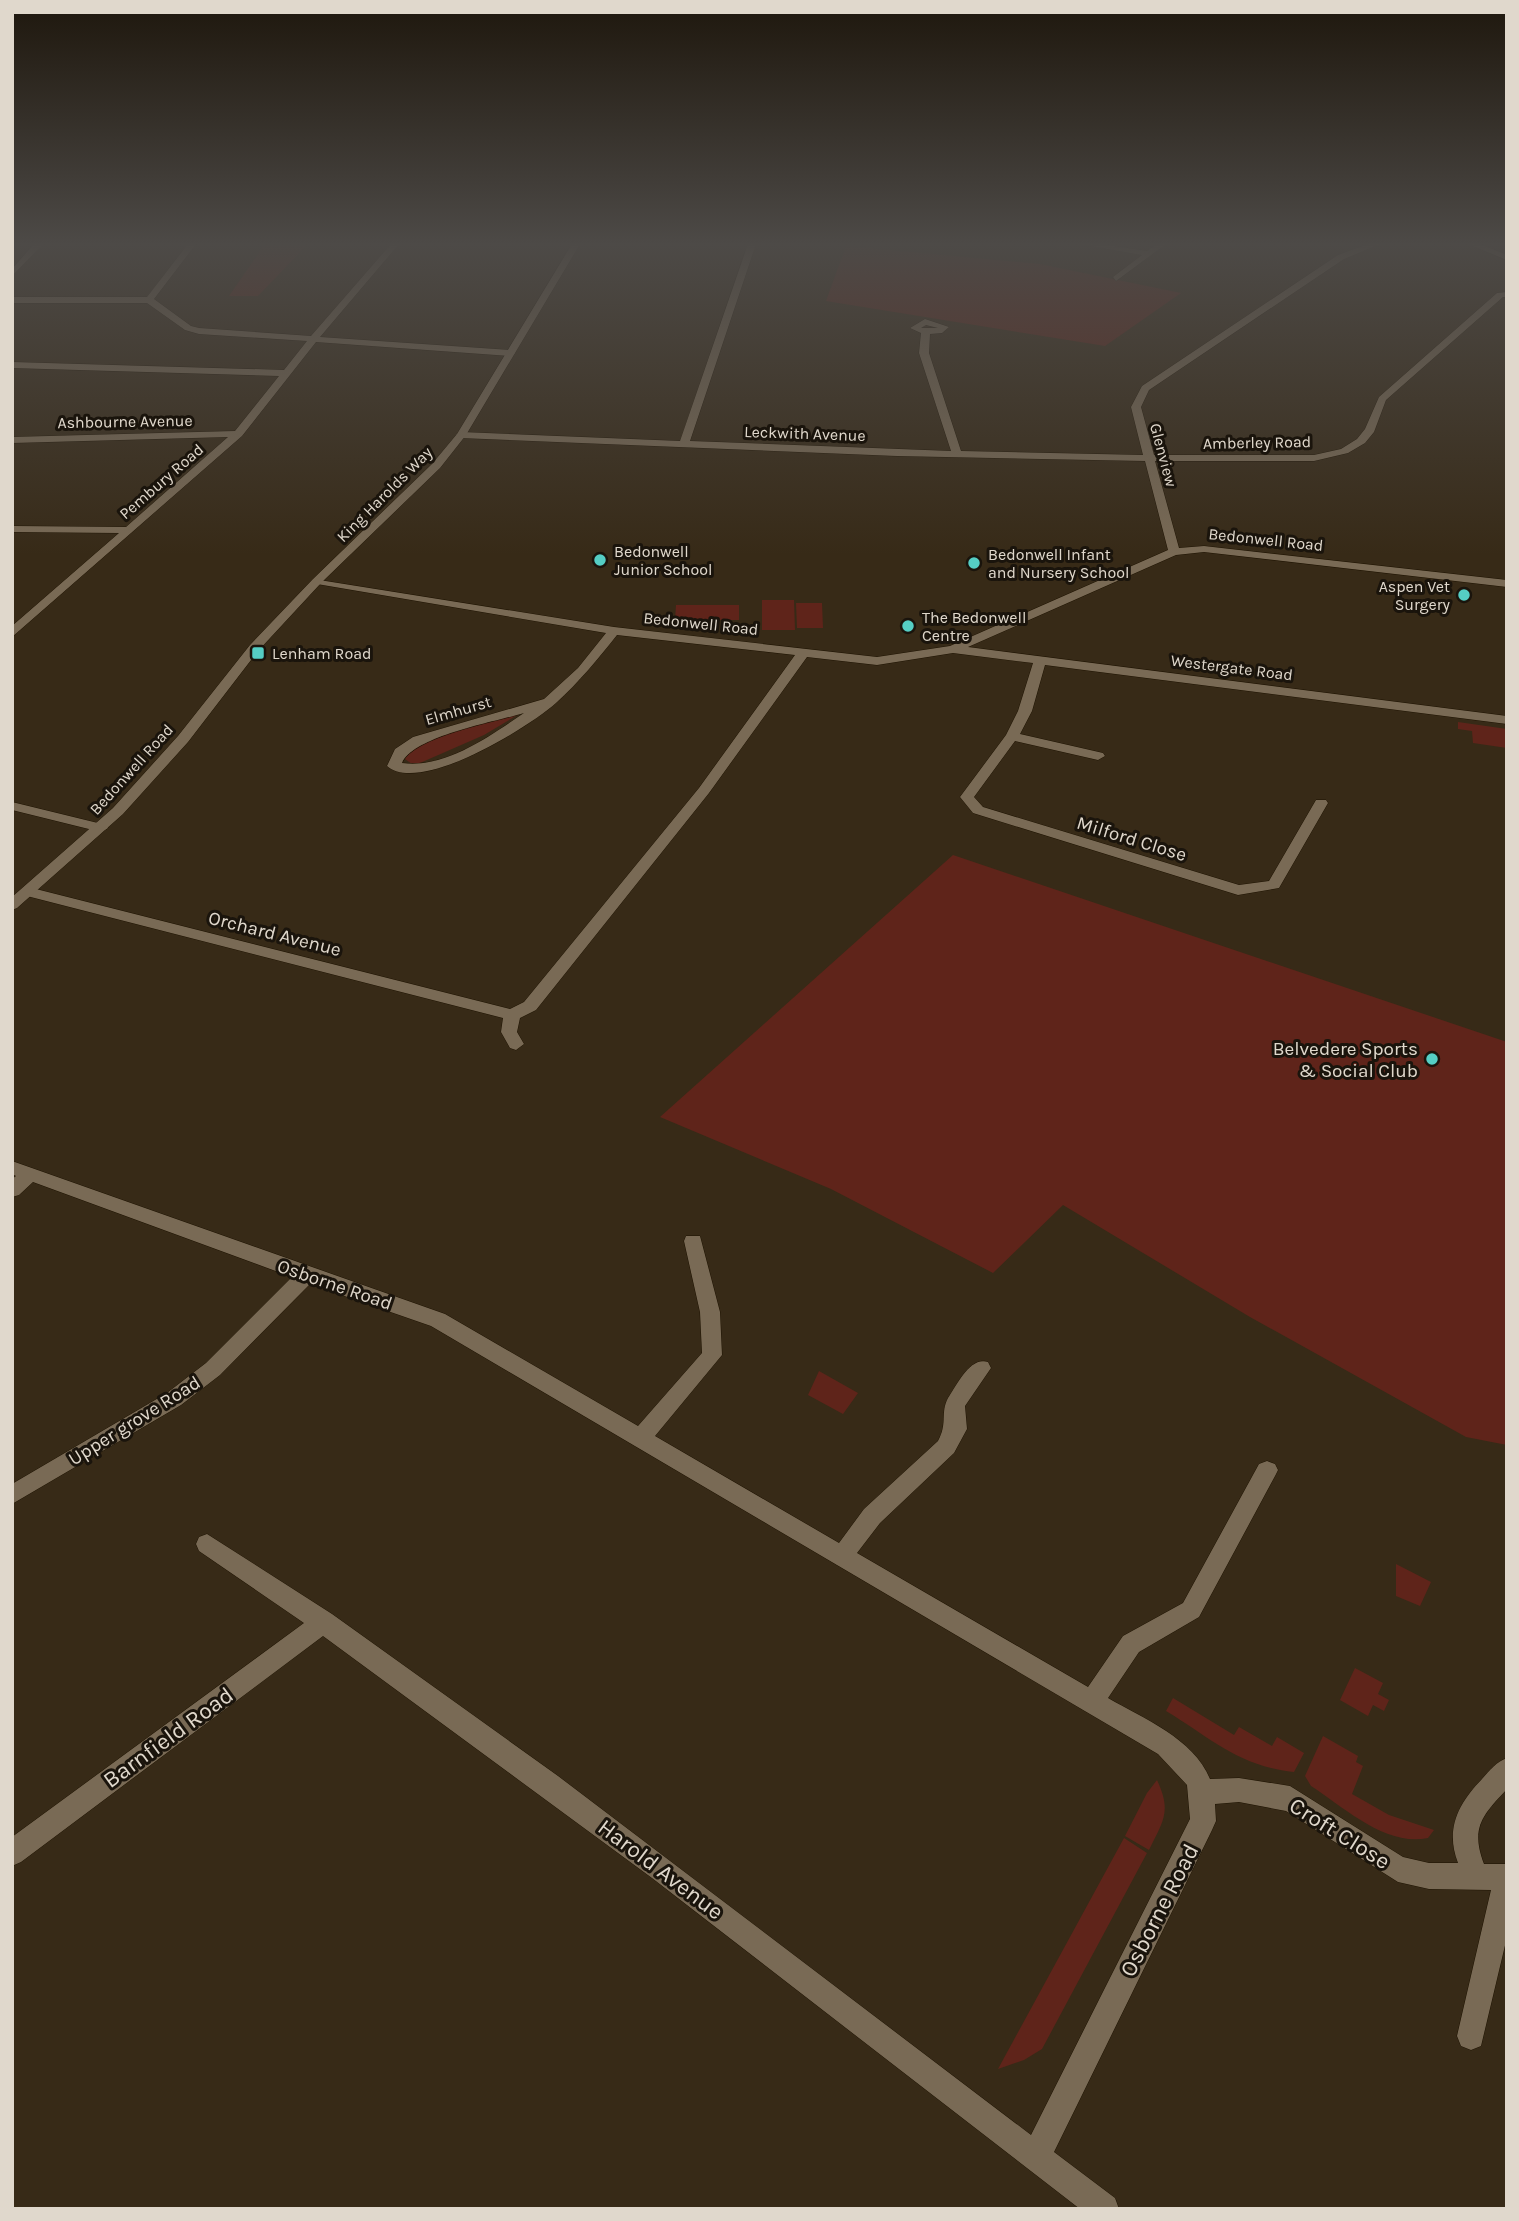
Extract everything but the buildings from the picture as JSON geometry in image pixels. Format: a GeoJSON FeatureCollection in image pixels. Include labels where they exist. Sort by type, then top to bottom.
{"type":"FeatureCollection","features":[{"type":"Feature","properties":{"kind":"street","name":"Pembury Road"},"geometry":{"type":"LineString","coordinates":[[12,633],[238,435],[307,348]]}},
{"type":"Feature","properties":{"kind":"street"},"geometry":{"type":"LineString","coordinates":[[440,348],[510,353]]}},
{"type":"Feature","properties":{"kind":"street","name":"King Harolds Way"},"geometry":{"type":"LineString","coordinates":[[317,581],[436,466],[461,435],[513,348]]}},
{"type":"Feature","properties":{"kind":"street"},"geometry":{"type":"LineString","coordinates":[[684,444],[717,348]]}},
{"type":"Feature","properties":{"kind":"street"},"geometry":{"type":"LineString","coordinates":[[925,348],[957,453]]}},
{"type":"Feature","properties":{"kind":"street","name":"Glenview"},"geometry":{"type":"LineString","coordinates":[[1174,552],[1136,407],[1146,388],[1206,348]]}},
{"type":"Feature","properties":{"kind":"street","name":"Amberley Road"},"geometry":{"type":"LineString","coordinates":[[1148,457],[1296,460],[1344,451],[1366,436],[1382,398],[1440,348]]}},
{"type":"Feature","properties":{"kind":"street"},"geometry":{"type":"LineString","coordinates":[[12,365],[288,373]]}},
{"type":"Feature","properties":{"kind":"street","name":"Ashbourne Avenue"},"geometry":{"type":"LineString","coordinates":[[12,440],[238,435]]}},
{"type":"Feature","properties":{"kind":"street","name":"Leckwith Avenue"},"geometry":{"type":"LineString","coordinates":[[461,435],[957,453],[1148,457]]}},
{"type":"Feature","properties":{"kind":"street"},"geometry":{"type":"LineString","coordinates":[[12,529],[128,530]]}},
{"type":"Feature","properties":{"kind":"street","name":"Bedonwell Road"},"geometry":{"type":"LineString","coordinates":[[12,905],[101,828],[183,739],[254,648],[317,581],[614,631],[877,661],[953,649],[1174,552],[1204,548],[1507,584]]}},
{"type":"Feature","properties":{"kind":"street","name":"Elmhurst"},"geometry":{"type":"LineString","coordinates":[[549,702],[418,740],[400,752],[394,766],[406,770],[421,769],[455,757],[517,725],[549,702],[582,671],[614,631]]}},
{"type":"Feature","properties":{"kind":"street","name":"Westergate Road"},"geometry":{"type":"LineString","coordinates":[[953,649],[1507,720]]}},
{"type":"Feature","properties":{"kind":"street"},"geometry":{"type":"LineString","coordinates":[[516,1044],[509,1032],[512,1015],[530,1006],[615,902],[704,790],[804,652]]}},
{"type":"Feature","properties":{"kind":"street","name":"Milford Close"},"geometry":{"type":"LineString","coordinates":[[1040,661],[1025,711],[1012,736],[967,797],[978,810],[1238,891],[1274,885],[1321,803]]}},
{"type":"Feature","properties":{"kind":"street"},"geometry":{"type":"LineString","coordinates":[[1012,736],[1098,756]]}},
{"type":"Feature","properties":{"kind":"street"},"geometry":{"type":"LineString","coordinates":[[12,806],[101,828]]}},
{"type":"Feature","properties":{"kind":"street","name":"Orchard Avenue"},"geometry":{"type":"LineString","coordinates":[[28,891],[512,1015]]}},
{"type":"Feature","properties":{"kind":"street"},"geometry":{"type":"LineString","coordinates":[[12,1190],[22,1170]]}},
{"type":"Feature","properties":{"kind":"street","name":"Osborne Road"},"geometry":{"type":"LineString","coordinates":[[22,1170],[307,1275],[438,1320],[1167,1746],[1191,1767],[1203,1793],[1203,1821],[1036,2156]]}},
{"type":"Feature","properties":{"kind":"street"},"geometry":{"type":"LineString","coordinates":[[642,1437],[712,1355],[710,1312],[701,1263],[693,1241]]}},
{"type":"Feature","properties":{"kind":"street","name":"Upper grove Road"},"geometry":{"type":"LineString","coordinates":[[12,1495],[174,1399],[213,1369],[307,1275]]}},
{"type":"Feature","properties":{"kind":"street"},"geometry":{"type":"LineString","coordinates":[[843,1555],[872,1516],[946,1447],[956,1429],[956,1404],[981,1368]]}},
{"type":"Feature","properties":{"kind":"street"},"geometry":{"type":"LineString","coordinates":[[1091,1702],[1132,1644],[1191,1610],[1267,1470]]}},
{"type":"Feature","properties":{"kind":"street","name":"Harold Avenue"},"geometry":{"type":"LineString","coordinates":[[207,1544],[324,1622],[622,1837],[1104,2209]]}},
{"type":"Feature","properties":{"kind":"street","name":"Barnfield Road"},"geometry":{"type":"LineString","coordinates":[[12,1853],[324,1622]]}},
{"type":"Feature","properties":{"kind":"street"},"geometry":{"type":"LineString","coordinates":[[1476,1877],[1464,1849],[1467,1815],[1507,1770]]}},
{"type":"Feature","properties":{"kind":"street","name":"Croft Close"},"geometry":{"type":"LineString","coordinates":[[1203,1793],[1240,1790],[1290,1799],[1398,1869],[1429,1877],[1507,1877],[1471,2036]]}},
{"type":"Feature","properties":{"kind":"shaded area"},"geometry":{"type":"Polygon","coordinates":[[[762,600],[794,600],[795,630],[762,630],[762,600]]]}},
{"type":"Feature","properties":{"kind":"shaded area"},"geometry":{"type":"Polygon","coordinates":[[[796,603],[822,603],[823,628],[797,628],[796,603]]]}},
{"type":"Feature","properties":{"kind":"shaded area"},"geometry":{"type":"Polygon","coordinates":[[[676,605],[739,605],[739,620],[675,620],[676,605]]]}},
{"type":"Feature","properties":{"kind":"shaded area"},"geometry":{"type":"Polygon","coordinates":[[[519,714],[484,735],[420,763],[412,764],[405,759],[411,751],[439,736],[519,714]]]}},
{"type":"Feature","properties":{"kind":"shaded area"},"geometry":{"type":"Polygon","coordinates":[[[1458,722],[1507,729],[1507,748],[1473,743],[1472,731],[1458,729],[1458,722]]]}},
{"type":"Feature","properties":{"kind":"shaded area"},"geometry":{"type":"Polygon","coordinates":[[[953,855],[1507,1042],[1507,1445],[1466,1437],[1250,1317],[1063,1205],[993,1273],[831,1189],[660,1117],[953,855]]]}},
{"type":"Feature","properties":{"kind":"shaded area"},"geometry":{"type":"Polygon","coordinates":[[[819,1371],[858,1393],[843,1414],[808,1395],[819,1371]]]}},
{"type":"Feature","properties":{"kind":"shaded area"},"geometry":{"type":"Polygon","coordinates":[[[1396,1564],[1431,1582],[1420,1606],[1396,1596],[1396,1564]]]}},
{"type":"Feature","properties":{"kind":"shaded area"},"geometry":{"type":"Polygon","coordinates":[[[1355,1668],[1383,1683],[1378,1694],[1389,1700],[1384,1711],[1373,1705],[1368,1716],[1340,1700],[1355,1668]]]}},
{"type":"Feature","properties":{"kind":"shaded area"},"geometry":{"type":"Polygon","coordinates":[[[1173,1698],[1234,1735],[1239,1727],[1272,1746],[1277,1737],[1304,1753],[1294,1772],[1257,1764],[1212,1741],[1166,1711],[1173,1698]]]}},
{"type":"Feature","properties":{"kind":"shaded area"},"geometry":{"type":"Polygon","coordinates":[[[1323,1736],[1358,1756],[1356,1762],[1363,1766],[1352,1794],[1389,1815],[1434,1830],[1428,1838],[1397,1837],[1381,1831],[1366,1824],[1311,1786],[1305,1776],[1323,1736]]]}},
{"type":"Feature","properties":{"kind":"shaded area"},"geometry":{"type":"Polygon","coordinates":[[[1157,1780],[1165,1809],[1162,1824],[1149,1850],[1125,1836],[1147,1793],[1157,1780]]]}},
{"type":"Feature","properties":{"kind":"shaded area"},"geometry":{"type":"Polygon","coordinates":[[[1124,1838],[1147,1853],[1042,2049],[1024,2060],[998,2069],[1124,1838]]]}},
{"type":"Feature","properties":{"kind":"place","name":"Bedonwell Junior School"},"geometry":{"type":"Point","coordinates":[600,560]}},
{"type":"Feature","properties":{"kind":"place","name":"Bedonwell Infant and Nursery School"},"geometry":{"type":"Point","coordinates":[974,563]}},
{"type":"Feature","properties":{"kind":"place","name":"Aspen Vet Surgery"},"geometry":{"type":"Point","coordinates":[1464,595]}},
{"type":"Feature","properties":{"kind":"place","name":"The Bedonwell Centre"},"geometry":{"type":"Point","coordinates":[908,626]}},
{"type":"Feature","properties":{"kind":"place","name":"Lenham Road"},"geometry":{"type":"Point","coordinates":[258,653]}},
{"type":"Feature","properties":{"kind":"place","name":"Belvedere Sports & Social Club"},"geometry":{"type":"Point","coordinates":[1432,1059]}}]}
